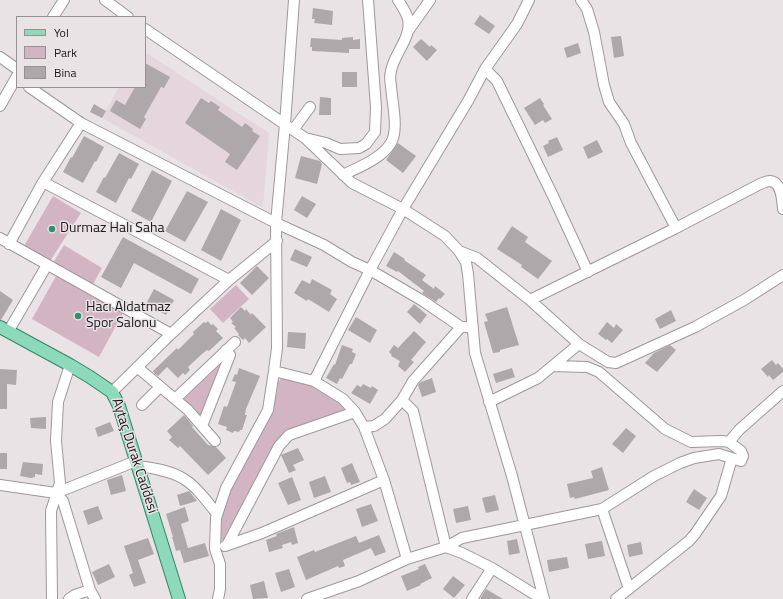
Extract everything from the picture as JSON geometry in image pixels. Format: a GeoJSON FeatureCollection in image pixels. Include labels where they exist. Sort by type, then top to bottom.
{"type":"FeatureCollection","features":[{"type":"Feature","properties":{"kind":"main road","name":"Aytaç Durak Caddesi"},"geometry":{"type":"LineString","coordinates":[[4,330],[70,364],[112,392],[119,406],[179,599]]}},
{"type":"Feature","properties":{"kind":"street"},"geometry":{"type":"LineString","coordinates":[[54,16],[64,0]]}},
{"type":"Feature","properties":{"kind":"street"},"geometry":{"type":"LineString","coordinates":[[105,0],[127,16]]}},
{"type":"Feature","properties":{"kind":"street"},"geometry":{"type":"LineString","coordinates":[[218,599],[220,589],[220,564],[215,549],[217,514],[226,488],[268,410],[277,348],[276,223],[289,127],[294,0]]}},
{"type":"Feature","properties":{"kind":"street"},"geometry":{"type":"LineString","coordinates":[[305,138],[326,143],[340,149],[359,148],[366,144],[375,132],[376,107],[368,0]]}},
{"type":"Feature","properties":{"kind":"street"},"geometry":{"type":"LineString","coordinates":[[398,0],[408,20],[408,31]]}},
{"type":"Feature","properties":{"kind":"street"},"geometry":{"type":"LineString","coordinates":[[343,175],[385,151],[394,136],[391,70],[408,31],[430,0]]}},
{"type":"Feature","properties":{"kind":"street"},"geometry":{"type":"LineString","coordinates":[[314,381],[370,270],[403,209],[468,101],[485,69],[517,24],[529,0]]}},
{"type":"Feature","properties":{"kind":"street"},"geometry":{"type":"LineString","coordinates":[[581,0],[587,10],[594,32],[604,85],[609,102],[624,124],[631,142],[676,228]]}},
{"type":"Feature","properties":{"kind":"street"},"geometry":{"type":"LineString","coordinates":[[146,30],[305,138],[352,183],[403,209],[445,236],[459,251],[466,262],[468,274],[475,353],[512,476],[543,599]]}},
{"type":"Feature","properties":{"kind":"street"},"geometry":{"type":"LineString","coordinates":[[0,57],[16,74]]}},
{"type":"Feature","properties":{"kind":"street"},"geometry":{"type":"LineString","coordinates":[[485,69],[497,81],[588,272]]}},
{"type":"Feature","properties":{"kind":"street"},"geometry":{"type":"LineString","coordinates":[[0,106],[16,77]]}},
{"type":"Feature","properties":{"kind":"street"},"geometry":{"type":"LineString","coordinates":[[30,88],[81,123],[276,223],[324,245],[352,262],[397,284],[461,327],[473,327]]}},
{"type":"Feature","properties":{"kind":"street"},"geometry":{"type":"LineString","coordinates":[[289,127],[310,107]]}},
{"type":"Feature","properties":{"kind":"street"},"geometry":{"type":"LineString","coordinates":[[81,123],[4,241],[171,334]]}},
{"type":"Feature","properties":{"kind":"street"},"geometry":{"type":"LineString","coordinates":[[530,300],[676,228],[760,184],[769,181],[775,183],[779,188],[783,209]]}},
{"type":"Feature","properties":{"kind":"street"},"geometry":{"type":"LineString","coordinates":[[43,182],[229,280]]}},
{"type":"Feature","properties":{"kind":"street"},"geometry":{"type":"LineString","coordinates":[[112,392],[229,280],[277,241]]}},
{"type":"Feature","properties":{"kind":"street"},"geometry":{"type":"LineString","coordinates":[[459,251],[477,258],[530,300],[579,344],[608,362],[616,363],[695,327],[744,300],[783,275]]}},
{"type":"Feature","properties":{"kind":"street"},"geometry":{"type":"LineString","coordinates":[[4,330],[47,265]]}},
{"type":"Feature","properties":{"kind":"street"},"geometry":{"type":"LineString","coordinates":[[364,426],[374,426],[385,420],[402,400],[413,382],[461,327]]}},
{"type":"Feature","properties":{"kind":"street"},"geometry":{"type":"LineString","coordinates":[[175,399],[235,342]]}},
{"type":"Feature","properties":{"kind":"street"},"geometry":{"type":"LineString","coordinates":[[489,402],[538,378],[579,344]]}},
{"type":"Feature","properties":{"kind":"street"},"geometry":{"type":"LineString","coordinates":[[202,426],[230,355],[226,350]]}},
{"type":"Feature","properties":{"kind":"street"},"geometry":{"type":"LineString","coordinates":[[52,599],[51,511],[60,483],[56,441],[58,402],[70,364]]}},
{"type":"Feature","properties":{"kind":"street"},"geometry":{"type":"LineString","coordinates":[[307,599],[359,581],[407,559],[446,547],[462,538],[602,509],[654,476],[694,458],[719,454],[741,461],[743,456],[741,451],[729,442],[691,442],[665,428],[598,372],[586,367],[553,366]]}},
{"type":"Feature","properties":{"kind":"street"},"geometry":{"type":"LineString","coordinates":[[137,367],[188,410],[215,441]]}},
{"type":"Feature","properties":{"kind":"street"},"geometry":{"type":"LineString","coordinates":[[274,371],[314,381],[343,399],[355,412],[364,426],[384,480],[407,559]]}},
{"type":"Feature","properties":{"kind":"street"},"geometry":{"type":"LineString","coordinates":[[142,405],[160,387]]}},
{"type":"Feature","properties":{"kind":"street"},"geometry":{"type":"LineString","coordinates":[[729,442],[739,430],[783,391]]}},
{"type":"Feature","properties":{"kind":"street"},"geometry":{"type":"LineString","coordinates":[[402,400],[413,410],[446,547]]}},
{"type":"Feature","properties":{"kind":"street"},"geometry":{"type":"LineString","coordinates":[[227,545],[279,446],[289,435],[355,412]]}},
{"type":"Feature","properties":{"kind":"street"},"geometry":{"type":"LineString","coordinates":[[616,599],[695,534],[721,496],[732,458]]}},
{"type":"Feature","properties":{"kind":"street"},"geometry":{"type":"LineString","coordinates":[[0,485],[56,493],[137,464],[172,472],[185,478],[202,494],[217,514]]}},
{"type":"Feature","properties":{"kind":"street"},"geometry":{"type":"LineString","coordinates":[[215,549],[262,533],[384,480]]}},
{"type":"Feature","properties":{"kind":"street"},"geometry":{"type":"LineString","coordinates":[[56,493],[62,501],[90,590],[96,599]]}},
{"type":"Feature","properties":{"kind":"street"},"geometry":{"type":"LineString","coordinates":[[602,509],[629,589]]}},
{"type":"Feature","properties":{"kind":"street"},"geometry":{"type":"LineString","coordinates":[[446,547],[492,568],[543,599]]}},
{"type":"Feature","properties":{"kind":"street"},"geometry":{"type":"LineString","coordinates":[[472,599],[492,568]]}},
{"type":"Feature","properties":{"kind":"street"},"geometry":{"type":"LineString","coordinates":[[69,599],[75,595],[90,590]]}},
{"type":"Feature","properties":{"kind":"shaded area"},"geometry":{"type":"Polygon","coordinates":[[[146,53],[269,133],[263,208],[102,118],[118,88],[146,88],[146,53]]]}},
{"type":"Feature","properties":{"kind":"green space","name":"Durmaz Halı Saha"},"geometry":{"type":"Polygon","coordinates":[[[53,196],[81,213],[50,261],[24,246],[53,196]]]}},
{"type":"Feature","properties":{"kind":"green space"},"geometry":{"type":"Polygon","coordinates":[[[64,245],[102,268],[92,286],[53,263],[64,245]]]}},
{"type":"Feature","properties":{"kind":"green space","name":"Hacı Aldatmaz Spor Salonu"},"geometry":{"type":"Polygon","coordinates":[[[56,276],[123,313],[99,357],[32,319],[56,276]]]}},
{"type":"Feature","properties":{"kind":"green space"},"geometry":{"type":"Polygon","coordinates":[[[236,285],[249,299],[223,323],[210,309],[236,285]]]}},
{"type":"Feature","properties":{"kind":"green space"},"geometry":{"type":"Polygon","coordinates":[[[224,355],[202,419],[181,398],[224,355]]]}},
{"type":"Feature","properties":{"kind":"green space"},"geometry":{"type":"Polygon","coordinates":[[[283,376],[318,388],[336,398],[345,408],[342,413],[288,431],[224,541],[220,539],[219,525],[227,491],[270,410],[277,393],[278,382],[283,376]]]}},
{"type":"Feature","properties":{"kind":"building"},"geometry":{"type":"Polygon","coordinates":[[[313,8],[333,11],[332,25],[314,23],[315,19],[312,19],[313,8]]]}},
{"type":"Feature","properties":{"kind":"building"},"geometry":{"type":"Polygon","coordinates":[[[480,15],[495,26],[489,34],[474,24],[480,15]]]}},
{"type":"Feature","properties":{"kind":"building"},"geometry":{"type":"Polygon","coordinates":[[[621,36],[624,56],[614,58],[611,37],[621,36]]]}},
{"type":"Feature","properties":{"kind":"building"},"geometry":{"type":"Polygon","coordinates":[[[353,37],[353,40],[360,39],[360,49],[349,49],[349,53],[312,51],[312,47],[310,47],[311,38],[342,40],[342,38],[353,37]]]}},
{"type":"Feature","properties":{"kind":"building"},"geometry":{"type":"Polygon","coordinates":[[[421,39],[430,47],[431,45],[437,50],[427,61],[413,47],[421,39]]]}},
{"type":"Feature","properties":{"kind":"building"},"geometry":{"type":"Polygon","coordinates":[[[578,43],[581,53],[567,58],[564,48],[578,43]]]}},
{"type":"Feature","properties":{"kind":"building"},"geometry":{"type":"Polygon","coordinates":[[[146,64],[170,77],[164,88],[161,87],[144,117],[146,119],[140,129],[110,111],[116,100],[125,105],[134,88],[146,88],[146,64]]]}},
{"type":"Feature","properties":{"kind":"building"},"geometry":{"type":"Polygon","coordinates":[[[342,72],[357,72],[357,87],[342,87],[342,72]]]}},
{"type":"Feature","properties":{"kind":"building"},"geometry":{"type":"Polygon","coordinates":[[[320,97],[331,98],[331,115],[319,115],[320,97]]]}},
{"type":"Feature","properties":{"kind":"building"},"geometry":{"type":"Polygon","coordinates":[[[201,98],[209,103],[211,101],[220,107],[218,110],[242,127],[245,123],[253,129],[252,131],[260,136],[237,170],[225,162],[230,154],[185,123],[201,98]]]}},
{"type":"Feature","properties":{"kind":"building"},"geometry":{"type":"Polygon","coordinates":[[[540,98],[552,119],[545,123],[543,120],[535,125],[524,108],[540,98]]]}},
{"type":"Feature","properties":{"kind":"building"},"geometry":{"type":"Polygon","coordinates":[[[94,104],[106,111],[102,118],[90,112],[94,104]]]}},
{"type":"Feature","properties":{"kind":"building"},"geometry":{"type":"Polygon","coordinates":[[[84,136],[104,147],[83,183],[63,172],[84,136]]]}},
{"type":"Feature","properties":{"kind":"building"},"geometry":{"type":"Polygon","coordinates":[[[557,137],[563,150],[548,157],[543,146],[549,143],[548,141],[557,137]]]}},
{"type":"Feature","properties":{"kind":"building"},"geometry":{"type":"Polygon","coordinates":[[[597,140],[603,152],[588,159],[583,147],[597,140]]]}},
{"type":"Feature","properties":{"kind":"building"},"geometry":{"type":"Polygon","coordinates":[[[398,143],[416,156],[403,173],[386,160],[398,143]]]}},
{"type":"Feature","properties":{"kind":"building"},"geometry":{"type":"Polygon","coordinates":[[[119,153],[139,164],[131,179],[129,178],[116,203],[96,192],[119,153]]]}},
{"type":"Feature","properties":{"kind":"building"},"geometry":{"type":"Polygon","coordinates":[[[301,156],[320,161],[322,164],[317,184],[295,178],[301,156]]]}},
{"type":"Feature","properties":{"kind":"building"},"geometry":{"type":"Polygon","coordinates":[[[152,170],[172,181],[151,222],[131,211],[152,170]]]}},
{"type":"Feature","properties":{"kind":"building"},"geometry":{"type":"Polygon","coordinates":[[[187,191],[208,202],[185,242],[165,231],[187,191]]]}},
{"type":"Feature","properties":{"kind":"building"},"geometry":{"type":"Polygon","coordinates":[[[302,196],[316,204],[307,218],[294,210],[302,196]]]}},
{"type":"Feature","properties":{"kind":"building"},"geometry":{"type":"Polygon","coordinates":[[[221,209],[241,220],[221,261],[201,250],[221,209]]]}},
{"type":"Feature","properties":{"kind":"building"},"geometry":{"type":"Polygon","coordinates":[[[512,226],[528,237],[525,242],[552,261],[538,279],[521,267],[522,265],[497,249],[512,226]]]}},
{"type":"Feature","properties":{"kind":"building"},"geometry":{"type":"Polygon","coordinates":[[[123,237],[199,279],[191,294],[134,263],[121,288],[101,277],[123,237]]]}},
{"type":"Feature","properties":{"kind":"building"},"geometry":{"type":"Polygon","coordinates":[[[295,249],[312,257],[307,267],[290,260],[295,249]]]}},
{"type":"Feature","properties":{"kind":"building"},"geometry":{"type":"Polygon","coordinates":[[[394,252],[426,275],[422,280],[434,289],[435,286],[445,294],[436,302],[422,293],[424,291],[398,271],[397,272],[386,266],[394,252]]]}},
{"type":"Feature","properties":{"kind":"building"},"geometry":{"type":"Polygon","coordinates":[[[257,266],[269,278],[252,295],[240,283],[257,266]]]}},
{"type":"Feature","properties":{"kind":"building"},"geometry":{"type":"Polygon","coordinates":[[[312,279],[332,290],[330,294],[337,299],[329,312],[308,299],[307,301],[294,293],[302,280],[310,284],[312,279]]]}},
{"type":"Feature","properties":{"kind":"building"},"geometry":{"type":"Polygon","coordinates":[[[154,289],[174,300],[166,315],[146,304],[154,289]]]}},
{"type":"Feature","properties":{"kind":"building"},"geometry":{"type":"Polygon","coordinates":[[[0,291],[13,300],[1,320],[0,320],[0,291]]]}},
{"type":"Feature","properties":{"kind":"building"},"geometry":{"type":"Polygon","coordinates":[[[414,304],[427,315],[420,324],[407,312],[414,304]]]}},
{"type":"Feature","properties":{"kind":"building"},"geometry":{"type":"Polygon","coordinates":[[[241,307],[245,311],[246,309],[251,315],[252,313],[266,327],[249,343],[245,338],[243,340],[238,335],[239,334],[234,328],[236,327],[231,323],[233,322],[230,318],[241,307]]]}},
{"type":"Feature","properties":{"kind":"building"},"geometry":{"type":"Polygon","coordinates":[[[507,307],[519,345],[493,353],[484,322],[488,321],[485,314],[507,307]]]}},
{"type":"Feature","properties":{"kind":"building"},"geometry":{"type":"Polygon","coordinates":[[[671,310],[676,321],[660,329],[655,319],[671,310]]]}},
{"type":"Feature","properties":{"kind":"building"},"geometry":{"type":"Polygon","coordinates":[[[356,317],[377,330],[370,343],[348,330],[356,317]]]}},
{"type":"Feature","properties":{"kind":"building"},"geometry":{"type":"Polygon","coordinates":[[[208,321],[211,325],[213,324],[218,329],[216,331],[223,338],[188,367],[190,370],[185,375],[183,373],[178,378],[167,367],[158,376],[155,374],[153,371],[177,348],[178,350],[194,334],[193,332],[204,322],[206,323],[208,321]]]}},
{"type":"Feature","properties":{"kind":"building"},"geometry":{"type":"Polygon","coordinates":[[[607,322],[614,328],[616,324],[623,330],[612,343],[598,334],[607,322]]]}},
{"type":"Feature","properties":{"kind":"building"},"geometry":{"type":"Polygon","coordinates":[[[414,331],[426,342],[411,360],[414,362],[405,372],[398,366],[400,361],[391,356],[392,355],[389,352],[394,345],[398,348],[414,331]]]}},
{"type":"Feature","properties":{"kind":"building"},"geometry":{"type":"Polygon","coordinates":[[[288,332],[306,333],[305,349],[287,347],[288,332]]]}},
{"type":"Feature","properties":{"kind":"building"},"geometry":{"type":"Polygon","coordinates":[[[342,345],[353,349],[352,352],[356,354],[352,364],[350,364],[342,379],[340,378],[337,384],[326,378],[334,364],[335,365],[342,345]]]}},
{"type":"Feature","properties":{"kind":"building"},"geometry":{"type":"Polygon","coordinates":[[[670,345],[676,350],[657,372],[645,363],[654,353],[670,345]]]}},
{"type":"Feature","properties":{"kind":"building"},"geometry":{"type":"Polygon","coordinates":[[[772,360],[776,365],[778,363],[783,369],[783,372],[773,380],[761,369],[772,360]]]}},
{"type":"Feature","properties":{"kind":"building"},"geometry":{"type":"Polygon","coordinates":[[[239,368],[260,376],[246,409],[245,415],[247,415],[242,430],[239,432],[234,431],[233,433],[226,430],[227,427],[218,424],[224,406],[227,407],[236,382],[232,381],[235,374],[237,375],[239,368]]]}},
{"type":"Feature","properties":{"kind":"building"},"geometry":{"type":"Polygon","coordinates":[[[512,368],[515,377],[496,383],[493,374],[512,368]]]}},
{"type":"Feature","properties":{"kind":"building"},"geometry":{"type":"Polygon","coordinates":[[[0,369],[17,370],[16,385],[7,384],[7,409],[0,409],[0,369]]]}},
{"type":"Feature","properties":{"kind":"building"},"geometry":{"type":"Polygon","coordinates":[[[432,378],[436,392],[422,397],[418,385],[421,382],[432,378]]]}},
{"type":"Feature","properties":{"kind":"building"},"geometry":{"type":"Polygon","coordinates":[[[363,384],[371,388],[372,386],[378,390],[370,404],[351,393],[357,385],[361,387],[363,384]]]}},
{"type":"Feature","properties":{"kind":"building"},"geometry":{"type":"Polygon","coordinates":[[[184,415],[193,426],[192,427],[208,445],[216,447],[226,458],[208,475],[180,446],[178,448],[169,440],[172,437],[167,431],[184,415]]]}},
{"type":"Feature","properties":{"kind":"building"},"geometry":{"type":"Polygon","coordinates":[[[46,417],[46,429],[31,428],[30,418],[46,417]]]}},
{"type":"Feature","properties":{"kind":"building"},"geometry":{"type":"Polygon","coordinates":[[[110,422],[114,431],[98,437],[95,428],[110,422]]]}},
{"type":"Feature","properties":{"kind":"building"},"geometry":{"type":"Polygon","coordinates":[[[626,428],[636,436],[623,453],[612,444],[626,428]]]}},
{"type":"Feature","properties":{"kind":"building"},"geometry":{"type":"Polygon","coordinates":[[[298,448],[304,460],[293,465],[296,470],[289,473],[281,455],[298,448]]]}},
{"type":"Feature","properties":{"kind":"building"},"geometry":{"type":"Polygon","coordinates":[[[0,453],[7,453],[7,469],[0,469],[0,453]]]}},
{"type":"Feature","properties":{"kind":"building"},"geometry":{"type":"Polygon","coordinates":[[[23,462],[43,464],[42,475],[35,474],[35,477],[31,478],[20,476],[23,462]]]}},
{"type":"Feature","properties":{"kind":"building"},"geometry":{"type":"Polygon","coordinates":[[[352,463],[360,482],[351,485],[350,482],[347,483],[341,468],[352,463]]]}},
{"type":"Feature","properties":{"kind":"building"},"geometry":{"type":"Polygon","coordinates":[[[602,467],[609,490],[575,499],[574,497],[570,498],[567,484],[593,478],[591,471],[602,467]]]}},
{"type":"Feature","properties":{"kind":"building"},"geometry":{"type":"Polygon","coordinates":[[[122,475],[126,491],[111,495],[107,480],[122,475]]]}},
{"type":"Feature","properties":{"kind":"building"},"geometry":{"type":"Polygon","coordinates":[[[325,476],[331,492],[314,498],[309,482],[325,476]]]}},
{"type":"Feature","properties":{"kind":"building"},"geometry":{"type":"Polygon","coordinates":[[[292,477],[301,500],[288,505],[278,483],[292,477]]]}},
{"type":"Feature","properties":{"kind":"building"},"geometry":{"type":"Polygon","coordinates":[[[694,489],[707,498],[699,510],[686,502],[694,489]]]}},
{"type":"Feature","properties":{"kind":"building"},"geometry":{"type":"Polygon","coordinates":[[[189,491],[197,501],[180,506],[177,495],[189,491]]]}},
{"type":"Feature","properties":{"kind":"building"},"geometry":{"type":"Polygon","coordinates":[[[495,495],[499,510],[486,513],[482,498],[495,495]]]}},
{"type":"Feature","properties":{"kind":"building"},"geometry":{"type":"Polygon","coordinates":[[[371,504],[378,521],[362,527],[356,509],[371,504]]]}},
{"type":"Feature","properties":{"kind":"building"},"geometry":{"type":"Polygon","coordinates":[[[98,506],[103,519],[88,525],[83,511],[98,506]]]}},
{"type":"Feature","properties":{"kind":"building"},"geometry":{"type":"Polygon","coordinates":[[[468,506],[471,520],[456,523],[453,509],[468,506]]]}},
{"type":"Feature","properties":{"kind":"building"},"geometry":{"type":"Polygon","coordinates":[[[185,507],[189,521],[181,524],[188,548],[205,543],[209,556],[184,563],[180,550],[176,551],[166,514],[185,507]]]}},
{"type":"Feature","properties":{"kind":"building"},"geometry":{"type":"Polygon","coordinates":[[[294,527],[298,543],[292,545],[291,542],[282,545],[283,548],[269,552],[266,540],[277,536],[276,534],[294,527]]]}},
{"type":"Feature","properties":{"kind":"building"},"geometry":{"type":"Polygon","coordinates":[[[379,535],[386,552],[375,556],[371,548],[343,560],[345,566],[339,568],[338,566],[306,580],[297,557],[314,550],[315,552],[356,536],[359,543],[379,535]]]}},
{"type":"Feature","properties":{"kind":"building"},"geometry":{"type":"Polygon","coordinates":[[[148,538],[154,554],[138,560],[146,583],[134,587],[129,575],[133,573],[124,546],[148,538]]]}},
{"type":"Feature","properties":{"kind":"building"},"geometry":{"type":"Polygon","coordinates":[[[517,539],[520,553],[509,555],[507,541],[517,539]]]}},
{"type":"Feature","properties":{"kind":"building"},"geometry":{"type":"Polygon","coordinates":[[[602,541],[605,556],[588,559],[585,544],[602,541]]]}},
{"type":"Feature","properties":{"kind":"building"},"geometry":{"type":"Polygon","coordinates":[[[641,542],[643,554],[629,557],[627,545],[641,542]]]}},
{"type":"Feature","properties":{"kind":"building"},"geometry":{"type":"Polygon","coordinates":[[[567,557],[569,568],[549,572],[547,560],[567,557]]]}},
{"type":"Feature","properties":{"kind":"building"},"geometry":{"type":"Polygon","coordinates":[[[109,564],[115,577],[98,585],[92,572],[109,564]]]}},
{"type":"Feature","properties":{"kind":"building"},"geometry":{"type":"Polygon","coordinates":[[[425,564],[432,578],[407,591],[401,576],[419,569],[418,567],[425,564]]]}},
{"type":"Feature","properties":{"kind":"building"},"geometry":{"type":"Polygon","coordinates":[[[289,569],[295,587],[281,592],[275,573],[289,569]]]}},
{"type":"Feature","properties":{"kind":"building"},"geometry":{"type":"Polygon","coordinates":[[[453,576],[465,585],[454,598],[443,589],[453,576]]]}},
{"type":"Feature","properties":{"kind":"building"},"geometry":{"type":"Polygon","coordinates":[[[264,581],[268,598],[253,599],[250,585],[264,581]]]}},
{"type":"Feature","properties":{"kind":"building"},"geometry":{"type":"Polygon","coordinates":[[[486,589],[503,599],[480,599],[486,589]]]}},
{"type":"Feature","properties":{"kind":"place","name":"Durmaz Halı Saha"},"geometry":{"type":"Point","coordinates":[52,229]}},
{"type":"Feature","properties":{"kind":"place","name":"Hacı Aldatmaz Spor Salonu"},"geometry":{"type":"Point","coordinates":[78,316]}}]}
